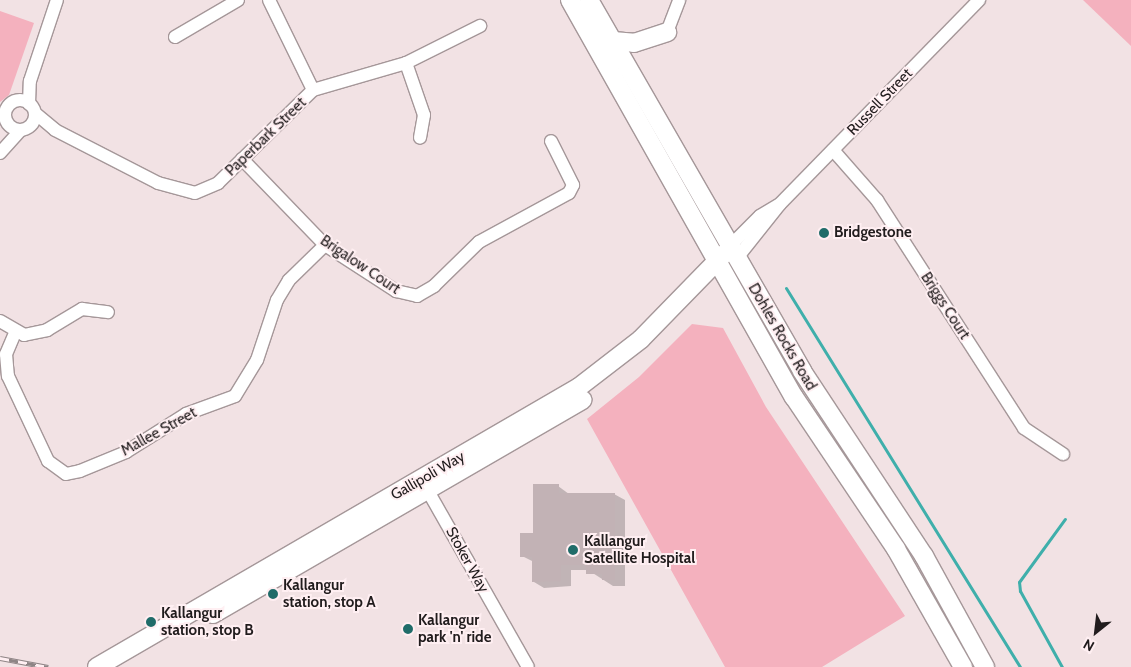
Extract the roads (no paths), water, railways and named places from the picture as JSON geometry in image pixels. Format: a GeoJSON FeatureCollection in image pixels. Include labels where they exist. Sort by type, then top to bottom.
{"type":"FeatureCollection","features":[{"type":"Feature","properties":{"kind":"main road","name":"Dohles Rocks Road"},"geometry":{"type":"LineString","coordinates":[[570,0],[794,397],[916,580],[963,667]]}},
{"type":"Feature","properties":{"kind":"main road","name":"Dohles Rocks Road"},"geometry":{"type":"LineString","coordinates":[[590,0],[826,411],[924,556],[985,667]]}},
{"type":"Feature","properties":{"kind":"main road"},"geometry":{"type":"LineString","coordinates":[[613,41],[634,43],[667,32]]}},
{"type":"Feature","properties":{"kind":"main road","name":"Gallipoli Way"},"geometry":{"type":"LineString","coordinates":[[98,667],[594,391],[734,252]]}},
{"type":"Feature","properties":{"kind":"main road","name":"Gallipoli Way"},"geometry":{"type":"LineString","coordinates":[[113,667],[425,485]]}},
{"type":"Feature","properties":{"kind":"street"},"geometry":{"type":"LineString","coordinates":[[1,151],[7,124],[6,109],[15,101],[30,81],[57,0]]}},
{"type":"Feature","properties":{"kind":"street"},"geometry":{"type":"LineString","coordinates":[[175,37],[238,0]]}},
{"type":"Feature","properties":{"kind":"street"},"geometry":{"type":"LineString","coordinates":[[269,0],[313,90]]}},
{"type":"Feature","properties":{"kind":"street"},"geometry":{"type":"LineString","coordinates":[[667,32],[679,0]]}},
{"type":"Feature","properties":{"kind":"street","name":"Russell Street"},"geometry":{"type":"LineString","coordinates":[[734,252],[979,0]]}},
{"type":"Feature","properties":{"kind":"street","name":"Paperbark Street"},"geometry":{"type":"LineString","coordinates":[[32,108],[54,130],[184,192],[213,187],[313,90],[406,63],[480,26]]}},
{"type":"Feature","properties":{"kind":"street"},"geometry":{"type":"LineString","coordinates":[[406,63],[424,115],[420,138]]}},
{"type":"Feature","properties":{"kind":"street"},"geometry":{"type":"LineString","coordinates":[[1,151],[24,129],[32,108],[30,81]]}},
{"type":"Feature","properties":{"kind":"street"},"geometry":{"type":"LineString","coordinates":[[15,101],[32,108]]}},
{"type":"Feature","properties":{"kind":"street","name":"Paperbark Street"},"geometry":{"type":"LineString","coordinates":[[7,124],[24,129],[54,130]]}},
{"type":"Feature","properties":{"kind":"street","name":"Brigalow Court"},"geometry":{"type":"LineString","coordinates":[[242,159],[325,245],[396,291],[417,296],[434,286],[479,242],[569,193],[572,185],[551,141]]}},
{"type":"Feature","properties":{"kind":"street","name":"Briggs Court"},"geometry":{"type":"LineString","coordinates":[[833,150],[870,190],[1024,428],[1063,454]]}},
{"type":"Feature","properties":{"kind":"street","name":"Mallee Street"},"geometry":{"type":"LineString","coordinates":[[15,333],[6,354],[8,376],[48,462],[66,474],[80,471],[126,452],[186,414],[235,396],[257,360],[277,300],[290,280],[325,245]]}},
{"type":"Feature","properties":{"kind":"street"},"geometry":{"type":"LineString","coordinates":[[0,321],[15,333],[47,330],[82,310],[108,312]]}},
{"type":"Feature","properties":{"kind":"street","name":"Stoker Way"},"geometry":{"type":"LineString","coordinates":[[425,485],[528,667]]}},
{"type":"Feature","properties":{"kind":"waterway"},"geometry":{"type":"LineString","coordinates":[[786,288],[1020,667]]}},
{"type":"Feature","properties":{"kind":"waterway"},"geometry":{"type":"LineString","coordinates":[[1062,667],[1020,591],[1019,582],[1065,519]]}},
{"type":"Feature","properties":{"kind":"railway"},"geometry":{"type":"LineString","coordinates":[[0,658],[48,667]]}},
{"type":"Feature","properties":{"kind":"place","name":"Bridgestone"},"geometry":{"type":"Point","coordinates":[824,233]}},
{"type":"Feature","properties":{"kind":"place","name":"Kallangur Satellite Hospital"},"geometry":{"type":"Point","coordinates":[573,550]}},
{"type":"Feature","properties":{"kind":"place","name":"Kallangur station, stop A"},"geometry":{"type":"Point","coordinates":[273,594]}},
{"type":"Feature","properties":{"kind":"place","name":"Kallangur station, stop B"},"geometry":{"type":"Point","coordinates":[151,622]}},
{"type":"Feature","properties":{"kind":"place","name":"Kallangur park 'n' ride"},"geometry":{"type":"Point","coordinates":[408,629]}}]}
